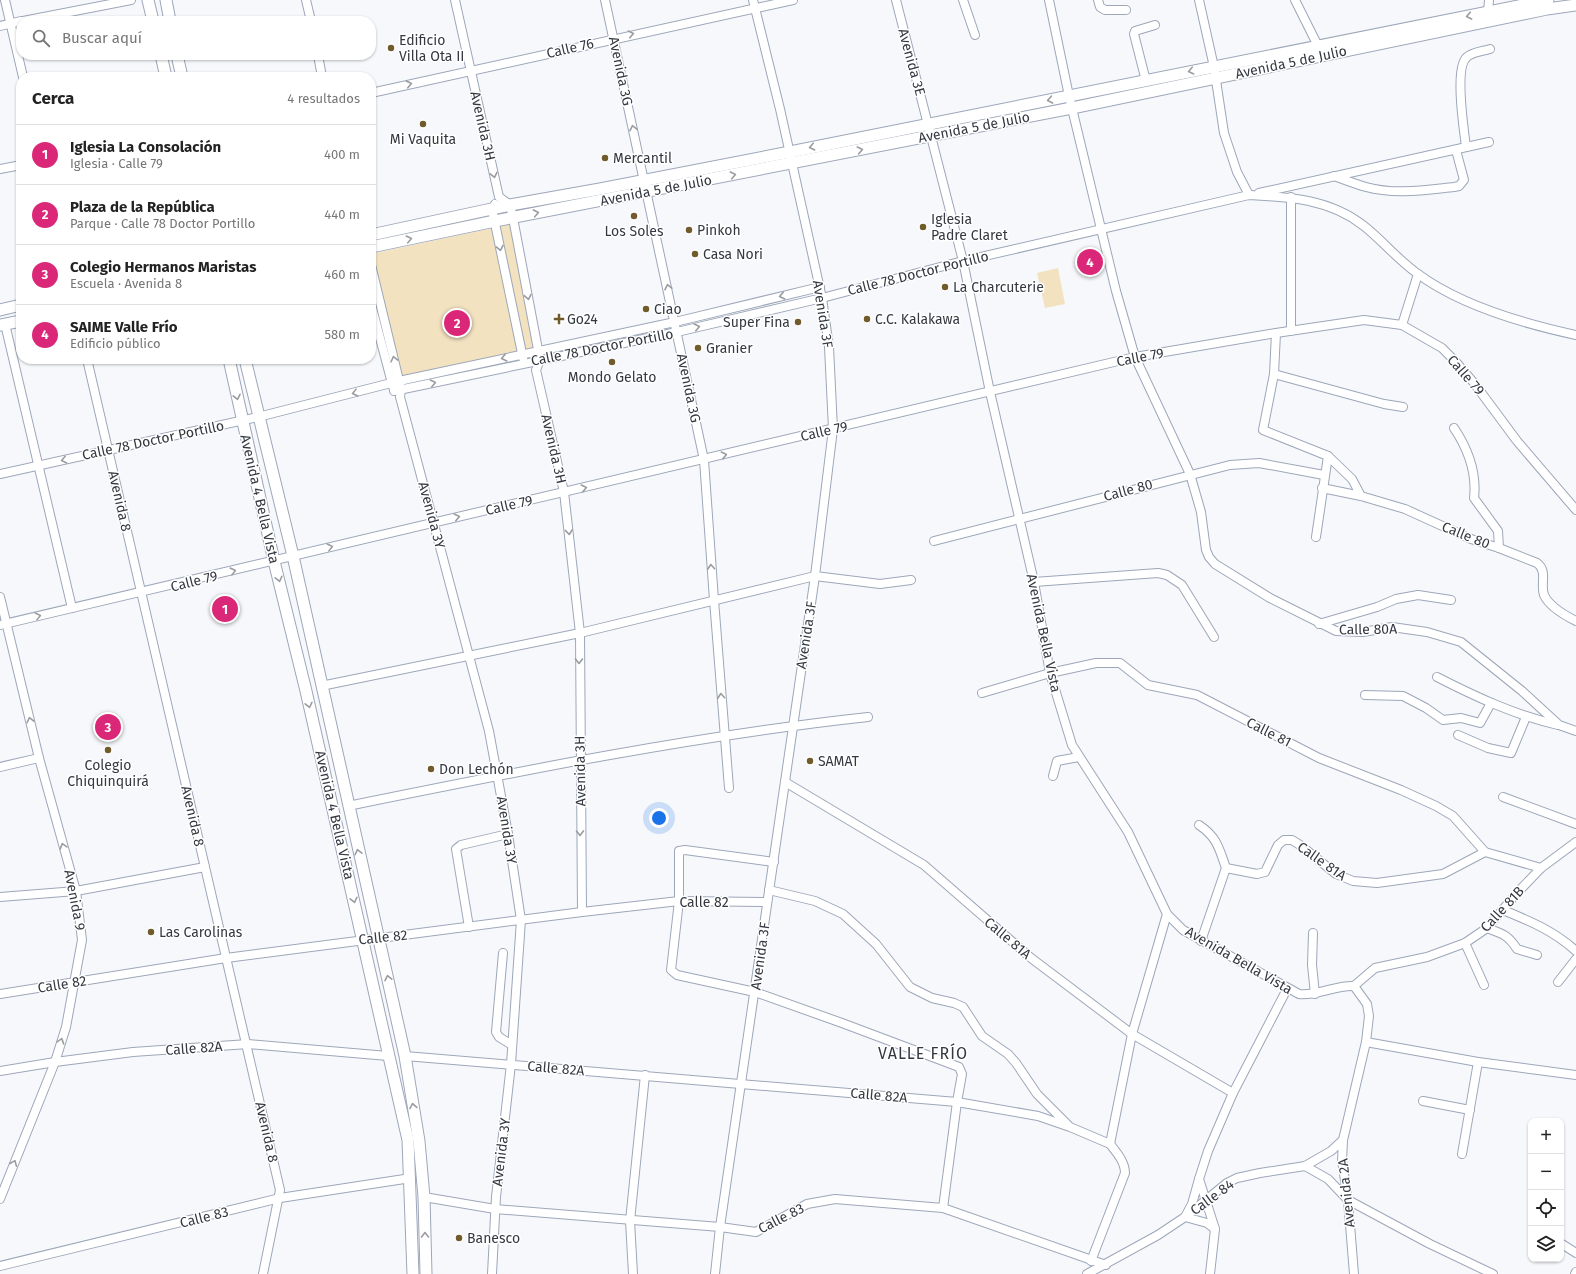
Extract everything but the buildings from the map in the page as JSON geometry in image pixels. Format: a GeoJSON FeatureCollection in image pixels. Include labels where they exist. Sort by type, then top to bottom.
{"type":"FeatureCollection","features":[{"type":"Feature","properties":{"kind":"main road"},"geometry":{"type":"LineString","coordinates":[[148,0],[152,16]]}},
{"type":"Feature","properties":{"kind":"main road"},"geometry":{"type":"LineString","coordinates":[[166,0],[169,16]]}},
{"type":"Feature","properties":{"kind":"main road","name":"Avenida 5 de Julio"},"geometry":{"type":"LineString","coordinates":[[376,246],[495,221],[1072,108],[1318,46],[1548,0]]}},
{"type":"Feature","properties":{"kind":"main road","name":"Avenida 5 de Julio"},"geometry":{"type":"LineString","coordinates":[[376,234],[510,205],[790,152],[1146,81],[1214,72],[1547,9],[1576,5]]}},
{"type":"Feature","properties":{"kind":"main road"},"geometry":{"type":"LineString","coordinates":[[162,60],[165,72]]}},
{"type":"Feature","properties":{"kind":"main road"},"geometry":{"type":"LineString","coordinates":[[178,60],[181,72]]}},
{"type":"Feature","properties":{"kind":"main road"},"geometry":{"type":"LineString","coordinates":[[0,310],[16,306]]}},
{"type":"Feature","properties":{"kind":"main road"},"geometry":{"type":"LineString","coordinates":[[2,324],[16,322]]}},
{"type":"Feature","properties":{"kind":"main road","name":"Avenida 4 Bella Vista"},"geometry":{"type":"LineString","coordinates":[[231,364],[242,421],[306,691],[408,1140],[413,1274]]}},
{"type":"Feature","properties":{"kind":"main road","name":"Avenida 4 Bella Vista"},"geometry":{"type":"LineString","coordinates":[[246,364],[292,556],[405,1056],[419,1141],[424,1197],[426,1274]]}},
{"type":"Feature","properties":{"kind":"street"},"geometry":{"type":"LineString","coordinates":[[5,0],[16,48]]}},
{"type":"Feature","properties":{"kind":"street"},"geometry":{"type":"LineString","coordinates":[[48,16],[131,0]]}},
{"type":"Feature","properties":{"kind":"street"},"geometry":{"type":"LineString","coordinates":[[306,0],[310,16]]}},
{"type":"Feature","properties":{"kind":"street","name":"Avenida 3H"},"geometry":{"type":"LineString","coordinates":[[455,0],[499,197]]}},
{"type":"Feature","properties":{"kind":"street","name":"Avenida 3G"},"geometry":{"type":"LineString","coordinates":[[605,0],[648,191],[704,460],[729,788]]}},
{"type":"Feature","properties":{"kind":"street","name":"Calle 76"},"geometry":{"type":"LineString","coordinates":[[376,92],[614,38],[754,4],[793,0]]}},
{"type":"Feature","properties":{"kind":"street","name":"Avenida 3E"},"geometry":{"type":"LineString","coordinates":[[896,0],[928,124]]}},
{"type":"Feature","properties":{"kind":"street"},"geometry":{"type":"LineString","coordinates":[[963,0],[975,35]]}},
{"type":"Feature","properties":{"kind":"street","name":"Calle 80A"},"geometry":{"type":"LineString","coordinates":[[1049,0],[1069,96],[1116,291],[1135,357],[1190,474],[1201,512],[1209,557],[1215,564],[1264,594],[1319,624],[1336,631],[1363,632],[1392,627],[1427,632],[1461,642],[1522,692],[1559,725],[1576,731]]}},
{"type":"Feature","properties":{"kind":"street"},"geometry":{"type":"LineString","coordinates":[[1098,0],[1100,7],[1105,10],[1126,10]]}},
{"type":"Feature","properties":{"kind":"street"},"geometry":{"type":"LineString","coordinates":[[1199,0],[1214,72],[1224,133],[1237,172],[1249,195],[1333,175],[1489,142]]}},
{"type":"Feature","properties":{"kind":"street"},"geometry":{"type":"LineString","coordinates":[[1295,0],[1318,46]]}},
{"type":"Feature","properties":{"kind":"street"},"geometry":{"type":"LineString","coordinates":[[1488,12],[1489,0]]}},
{"type":"Feature","properties":{"kind":"street","name":"Avenida 3F"},"geometry":{"type":"LineString","coordinates":[[715,1274],[720,1227],[774,862],[792,725],[815,576],[833,429],[829,347],[820,287],[790,152],[754,4]]}},
{"type":"Feature","properties":{"kind":"street"},"geometry":{"type":"LineString","coordinates":[[0,26],[16,22]]}},
{"type":"Feature","properties":{"kind":"street"},"geometry":{"type":"LineString","coordinates":[[1146,81],[1134,34],[1135,31],[1155,25]]}},
{"type":"Feature","properties":{"kind":"street"},"geometry":{"type":"LineString","coordinates":[[1466,147],[1462,106],[1461,75],[1463,62],[1467,56],[1490,50]]}},
{"type":"Feature","properties":{"kind":"street"},"geometry":{"type":"LineString","coordinates":[[19,60],[22,72]]}},
{"type":"Feature","properties":{"kind":"street"},"geometry":{"type":"LineString","coordinates":[[319,60],[321,72]]}},
{"type":"Feature","properties":{"kind":"street","name":"Avenida Bella Vista"},"geometry":{"type":"LineString","coordinates":[[928,124],[963,261],[990,392],[1034,582],[1050,673],[1072,745],[1128,832],[1167,914],[1182,930],[1201,942],[1287,989],[1299,994],[1315,994],[1335,987],[1354,986]]}},
{"type":"Feature","properties":{"kind":"street"},"geometry":{"type":"LineString","coordinates":[[1333,175],[1366,187],[1402,192],[1459,186],[1464,180],[1456,150]]}},
{"type":"Feature","properties":{"kind":"street"},"geometry":{"type":"LineString","coordinates":[[0,169],[16,166]]}},
{"type":"Feature","properties":{"kind":"street","name":"Calle 78 Doctor Portillo"},"geometry":{"type":"LineString","coordinates":[[0,474],[258,417],[678,332],[822,298],[963,261],[1249,195],[1291,197],[1325,205],[1343,213],[1363,225],[1418,274],[1463,298],[1508,317],[1576,335]]}},
{"type":"Feature","properties":{"kind":"street"},"geometry":{"type":"LineString","coordinates":[[499,197],[510,205],[513,218],[540,360],[536,370],[524,363],[522,354],[492,209],[499,197]]}},
{"type":"Feature","properties":{"kind":"street"},"geometry":{"type":"LineString","coordinates":[[1291,197],[1291,331]]}},
{"type":"Feature","properties":{"kind":"street"},"geometry":{"type":"LineString","coordinates":[[1402,325],[1418,274]]}},
{"type":"Feature","properties":{"kind":"street","name":"Avenida 3Y"},"geometry":{"type":"LineString","coordinates":[[376,286],[397,388]]}},
{"type":"Feature","properties":{"kind":"street","name":"Calle 78 Doctor Portillo"},"geometry":{"type":"LineString","coordinates":[[397,388],[538,350],[675,322],[820,287]]}},
{"type":"Feature","properties":{"kind":"street"},"geometry":{"type":"LineString","coordinates":[[376,317],[383,315]]}},
{"type":"Feature","properties":{"kind":"street","name":"Avenida 3Y"},"geometry":{"type":"LineString","coordinates":[[376,320],[397,388],[434,522],[489,732],[508,834],[521,920],[511,1064],[495,1209],[492,1274]]}},
{"type":"Feature","properties":{"kind":"street","name":"Calle 79"},"geometry":{"type":"LineString","coordinates":[[3,624],[141,593],[434,522],[704,460],[1135,357],[1276,333],[1364,320],[1402,325],[1442,348],[1474,383],[1517,441],[1576,510]]}},
{"type":"Feature","properties":{"kind":"street"},"geometry":{"type":"LineString","coordinates":[[2,324],[72,608]]}},
{"type":"Feature","properties":{"kind":"street"},"geometry":{"type":"LineString","coordinates":[[1276,333],[1274,374],[1263,430],[1328,456],[1352,480],[1361,496]]}},
{"type":"Feature","properties":{"kind":"street","name":"Avenida 8"},"geometry":{"type":"LineString","coordinates":[[87,364],[109,450],[226,958],[248,1044],[280,1190],[280,1198],[263,1274]]}},
{"type":"Feature","properties":{"kind":"street","name":"Avenida 3H"},"geometry":{"type":"LineString","coordinates":[[536,370],[564,492],[580,633],[579,761],[582,912]]}},
{"type":"Feature","properties":{"kind":"street"},"geometry":{"type":"LineString","coordinates":[[1274,374],[1384,404],[1403,407]]}},
{"type":"Feature","properties":{"kind":"street"},"geometry":{"type":"LineString","coordinates":[[1454,428],[1469,454],[1475,486],[1474,498],[1498,531],[1499,548]]}},
{"type":"Feature","properties":{"kind":"street"},"geometry":{"type":"LineString","coordinates":[[1316,537],[1322,488],[1328,456]]}},
{"type":"Feature","properties":{"kind":"street","name":"Calle 80"},"geometry":{"type":"LineString","coordinates":[[934,541],[1190,474],[1230,465],[1259,463],[1324,475]]}},
{"type":"Feature","properties":{"kind":"street","name":"Calle 80"},"geometry":{"type":"LineString","coordinates":[[1322,488],[1361,496],[1405,509],[1471,539],[1537,563],[1541,566],[1544,595],[1562,613],[1576,621]]}},
{"type":"Feature","properties":{"kind":"street"},"geometry":{"type":"LineString","coordinates":[[1034,582],[1158,573],[1167,575],[1182,585],[1214,637]]}},
{"type":"Feature","properties":{"kind":"street"},"geometry":{"type":"LineString","coordinates":[[321,686],[469,657],[580,633],[815,576],[880,584],[911,580]]}},
{"type":"Feature","properties":{"kind":"street"},"geometry":{"type":"LineString","coordinates":[[1319,624],[1377,607],[1396,599],[1418,595],[1450,600]]}},
{"type":"Feature","properties":{"kind":"street","name":"Avenida 9"},"geometry":{"type":"LineString","coordinates":[[0,597],[3,624],[76,891],[82,940],[66,1027],[55,1062],[0,1199]]}},
{"type":"Feature","properties":{"kind":"street","name":"Calle 81"},"geometry":{"type":"LineString","coordinates":[[982,693],[1050,673],[1096,663],[1120,663],[1148,685],[1197,696],[1319,758],[1436,806],[1453,816],[1486,852]]}},
{"type":"Feature","properties":{"kind":"street"},"geometry":{"type":"LineString","coordinates":[[1437,677],[1526,718],[1559,725]]}},
{"type":"Feature","properties":{"kind":"street"},"geometry":{"type":"LineString","coordinates":[[1365,695],[1403,696],[1426,708],[1443,720],[1461,718],[1480,723],[1491,703]]}},
{"type":"Feature","properties":{"kind":"street"},"geometry":{"type":"LineString","coordinates":[[348,806],[498,776],[725,735],[792,725],[868,717]]}},
{"type":"Feature","properties":{"kind":"street"},"geometry":{"type":"LineString","coordinates":[[1458,735],[1488,748],[1511,753],[1526,718]]}},
{"type":"Feature","properties":{"kind":"street"},"geometry":{"type":"LineString","coordinates":[[1053,776],[1057,761],[1079,757]]}},
{"type":"Feature","properties":{"kind":"street"},"geometry":{"type":"LineString","coordinates":[[0,767],[39,758]]}},
{"type":"Feature","properties":{"kind":"street","name":"Calle 81A"},"geometry":{"type":"LineString","coordinates":[[785,782],[924,865],[1019,949],[1132,1034],[1233,1093]]}},
{"type":"Feature","properties":{"kind":"street"},"geometry":{"type":"LineString","coordinates":[[1503,797],[1576,824]]}},
{"type":"Feature","properties":{"kind":"street"},"geometry":{"type":"LineString","coordinates":[[1199,825],[1210,832],[1218,843],[1226,868],[1201,942]]}},
{"type":"Feature","properties":{"kind":"street"},"geometry":{"type":"LineString","coordinates":[[469,927],[456,849],[461,845],[508,834]]}},
{"type":"Feature","properties":{"kind":"street","name":"Calle 81A"},"geometry":{"type":"LineString","coordinates":[[1226,868],[1256,874],[1265,872],[1278,845],[1284,840],[1292,840],[1300,845],[1336,874],[1353,881],[1377,883],[1443,874],[1486,852]]}},
{"type":"Feature","properties":{"kind":"street","name":"Calle 81B"},"geometry":{"type":"LineString","coordinates":[[1354,986],[1375,968],[1427,957],[1465,943],[1487,928],[1541,868],[1576,842]]}},
{"type":"Feature","properties":{"kind":"street"},"geometry":{"type":"LineString","coordinates":[[774,862],[681,850],[678,854],[679,902],[671,970],[678,975],[755,992],[959,1067],[962,1074],[943,1208]]}},
{"type":"Feature","properties":{"kind":"street"},"geometry":{"type":"LineString","coordinates":[[1486,852],[1541,868]]}},
{"type":"Feature","properties":{"kind":"street"},"geometry":{"type":"LineString","coordinates":[[0,897],[76,891],[205,866]]}},
{"type":"Feature","properties":{"kind":"street"},"geometry":{"type":"LineString","coordinates":[[769,890],[815,901],[843,914],[876,944],[910,987],[932,998],[954,1003],[962,1007],[982,1036],[1008,1054],[1037,1094],[1070,1127]]}},
{"type":"Feature","properties":{"kind":"street","name":"Calle 82"},"geometry":{"type":"LineString","coordinates":[[0,994],[226,958],[363,939],[582,912],[679,902],[767,902]]}},
{"type":"Feature","properties":{"kind":"street"},"geometry":{"type":"LineString","coordinates":[[1502,910],[1535,923],[1562,938],[1576,951]]}},
{"type":"Feature","properties":{"kind":"street"},"geometry":{"type":"LineString","coordinates":[[1091,1261],[1126,1173],[1122,1160],[1110,1144],[1132,1034],[1167,914]]}},
{"type":"Feature","properties":{"kind":"street"},"geometry":{"type":"LineString","coordinates":[[1487,928],[1503,934],[1512,941],[1517,950],[1537,955]]}},
{"type":"Feature","properties":{"kind":"street"},"geometry":{"type":"LineString","coordinates":[[1313,934],[1312,966],[1315,994]]}},
{"type":"Feature","properties":{"kind":"street"},"geometry":{"type":"LineString","coordinates":[[1465,943],[1484,985]]}},
{"type":"Feature","properties":{"kind":"street"},"geometry":{"type":"LineString","coordinates":[[503,953],[496,1032],[499,1037],[512,1045]]}},
{"type":"Feature","properties":{"kind":"street"},"geometry":{"type":"LineString","coordinates":[[1558,982],[1576,959]]}},
{"type":"Feature","properties":{"kind":"street","name":"Avenida 2A"},"geometry":{"type":"LineString","coordinates":[[1354,986],[1367,1004],[1369,1016],[1366,1042],[1343,1140],[1342,1171],[1348,1200],[1354,1274]]}},
{"type":"Feature","properties":{"kind":"street"},"geometry":{"type":"LineString","coordinates":[[1215,1229],[1207,1223],[1185,1217],[1192,1204],[1208,1151],[1233,1093],[1287,989]]}},
{"type":"Feature","properties":{"kind":"street"},"geometry":{"type":"LineString","coordinates":[[1366,1042],[1478,1062],[1576,1074]]}},
{"type":"Feature","properties":{"kind":"street","name":"Calle 82A"},"geometry":{"type":"LineString","coordinates":[[0,1071],[133,1052],[248,1044],[388,1056]]}},
{"type":"Feature","properties":{"kind":"street","name":"Calle 82A"},"geometry":{"type":"LineString","coordinates":[[405,1056],[957,1102],[1038,1116],[1070,1127],[1110,1144]]}},
{"type":"Feature","properties":{"kind":"street"},"geometry":{"type":"LineString","coordinates":[[1462,1154],[1478,1062]]}},
{"type":"Feature","properties":{"kind":"street"},"geometry":{"type":"LineString","coordinates":[[633,1274],[630,1221],[645,1075]]}},
{"type":"Feature","properties":{"kind":"street"},"geometry":{"type":"LineString","coordinates":[[1424,1101],[1470,1110]]}},
{"type":"Feature","properties":{"kind":"street","name":"Calle 84"},"geometry":{"type":"LineString","coordinates":[[1087,1274],[1141,1245],[1185,1217],[1227,1183],[1237,1178],[1305,1166],[1331,1151],[1343,1140]]}},
{"type":"Feature","properties":{"kind":"street"},"geometry":{"type":"LineString","coordinates":[[1305,1166],[1328,1179],[1348,1200],[1430,1244],[1493,1274]]}},
{"type":"Feature","properties":{"kind":"street","name":"Calle 83"},"geometry":{"type":"LineString","coordinates":[[0,1266],[280,1198],[410,1178]]}},
{"type":"Feature","properties":{"kind":"street"},"geometry":{"type":"LineString","coordinates":[[1199,1179],[1215,1229],[1210,1274]]}},
{"type":"Feature","properties":{"kind":"street","name":"Calle 83"},"geometry":{"type":"LineString","coordinates":[[424,1197],[495,1209],[720,1227],[756,1232],[807,1204],[835,1199],[943,1208],[1106,1265]]}},
{"type":"Feature","properties":{"kind":"street"},"geometry":{"type":"LineString","coordinates":[[1564,1245],[1576,1253]]}},
{"type":"Feature","properties":{"kind":"shaded area"},"geometry":{"type":"Polygon","coordinates":[[[516,223],[541,354],[396,385],[376,311],[376,253],[516,223]]]}},
{"type":"Feature","properties":{"kind":"shaded area"},"geometry":{"type":"Polygon","coordinates":[[[1058,268],[1065,304],[1045,308],[1037,273],[1058,268]]]}},
{"type":"Feature","properties":{"kind":"place","name":"Edificio Villa Ota II"},"geometry":{"type":"Point","coordinates":[391,48]}},
{"type":"Feature","properties":{"kind":"place","name":"Mi Vaquita"},"geometry":{"type":"Point","coordinates":[423,124]}},
{"type":"Feature","properties":{"kind":"place","name":"Mercantil"},"geometry":{"type":"Point","coordinates":[605,158]}},
{"type":"Feature","properties":{"kind":"place","name":"Los Soles"},"geometry":{"type":"Point","coordinates":[634,216]}},
{"type":"Feature","properties":{"kind":"place","name":"Iglesia Padre Claret"},"geometry":{"type":"Point","coordinates":[923,227]}},
{"type":"Feature","properties":{"kind":"place","name":"Pinkoh"},"geometry":{"type":"Point","coordinates":[689,230]}},
{"type":"Feature","properties":{"kind":"place","name":"Casa Nori"},"geometry":{"type":"Point","coordinates":[695,254]}},
{"type":"Feature","properties":{"kind":"place","name":"SAIME Valle Frío"},"geometry":{"type":"Point","coordinates":[1090,262]}},
{"type":"Feature","properties":{"kind":"place","name":"La Charcuterie"},"geometry":{"type":"Point","coordinates":[945,287]}},
{"type":"Feature","properties":{"kind":"place","name":"Ciao"},"geometry":{"type":"Point","coordinates":[646,309]}},
{"type":"Feature","properties":{"kind":"place","name":"Go24"},"geometry":{"type":"Point","coordinates":[559,319]}},
{"type":"Feature","properties":{"kind":"place","name":"C.C. Kalakawa"},"geometry":{"type":"Point","coordinates":[867,319]}},
{"type":"Feature","properties":{"kind":"place","name":"Super Fina"},"geometry":{"type":"Point","coordinates":[798,322]}},
{"type":"Feature","properties":{"kind":"place","name":"Plaza de la República"},"geometry":{"type":"Point","coordinates":[457,323]}},
{"type":"Feature","properties":{"kind":"place","name":"Granier"},"geometry":{"type":"Point","coordinates":[698,348]}},
{"type":"Feature","properties":{"kind":"place","name":"Mondo Gelato"},"geometry":{"type":"Point","coordinates":[612,362]}},
{"type":"Feature","properties":{"kind":"place","name":"Iglesia La Consolación"},"geometry":{"type":"Point","coordinates":[225,609]}},
{"type":"Feature","properties":{"kind":"place","name":"Colegio Hermanos Maristas"},"geometry":{"type":"Point","coordinates":[108,727]}},
{"type":"Feature","properties":{"kind":"place","name":"Colegio Chiquinquirá"},"geometry":{"type":"Point","coordinates":[108,750]}},
{"type":"Feature","properties":{"kind":"place","name":"SAMAT"},"geometry":{"type":"Point","coordinates":[810,761]}},
{"type":"Feature","properties":{"kind":"place","name":"Don Lechón"},"geometry":{"type":"Point","coordinates":[431,769]}},
{"type":"Feature","properties":{"kind":"place","name":"Las Carolinas"},"geometry":{"type":"Point","coordinates":[151,932]}},
{"type":"Feature","properties":{"kind":"place","name":"Banesco"},"geometry":{"type":"Point","coordinates":[459,1238]}},
{"type":"Feature","properties":{"kind":"district","name":"VALLE FRÍO"},"geometry":{"type":"Point","coordinates":[923,1053]}}]}
